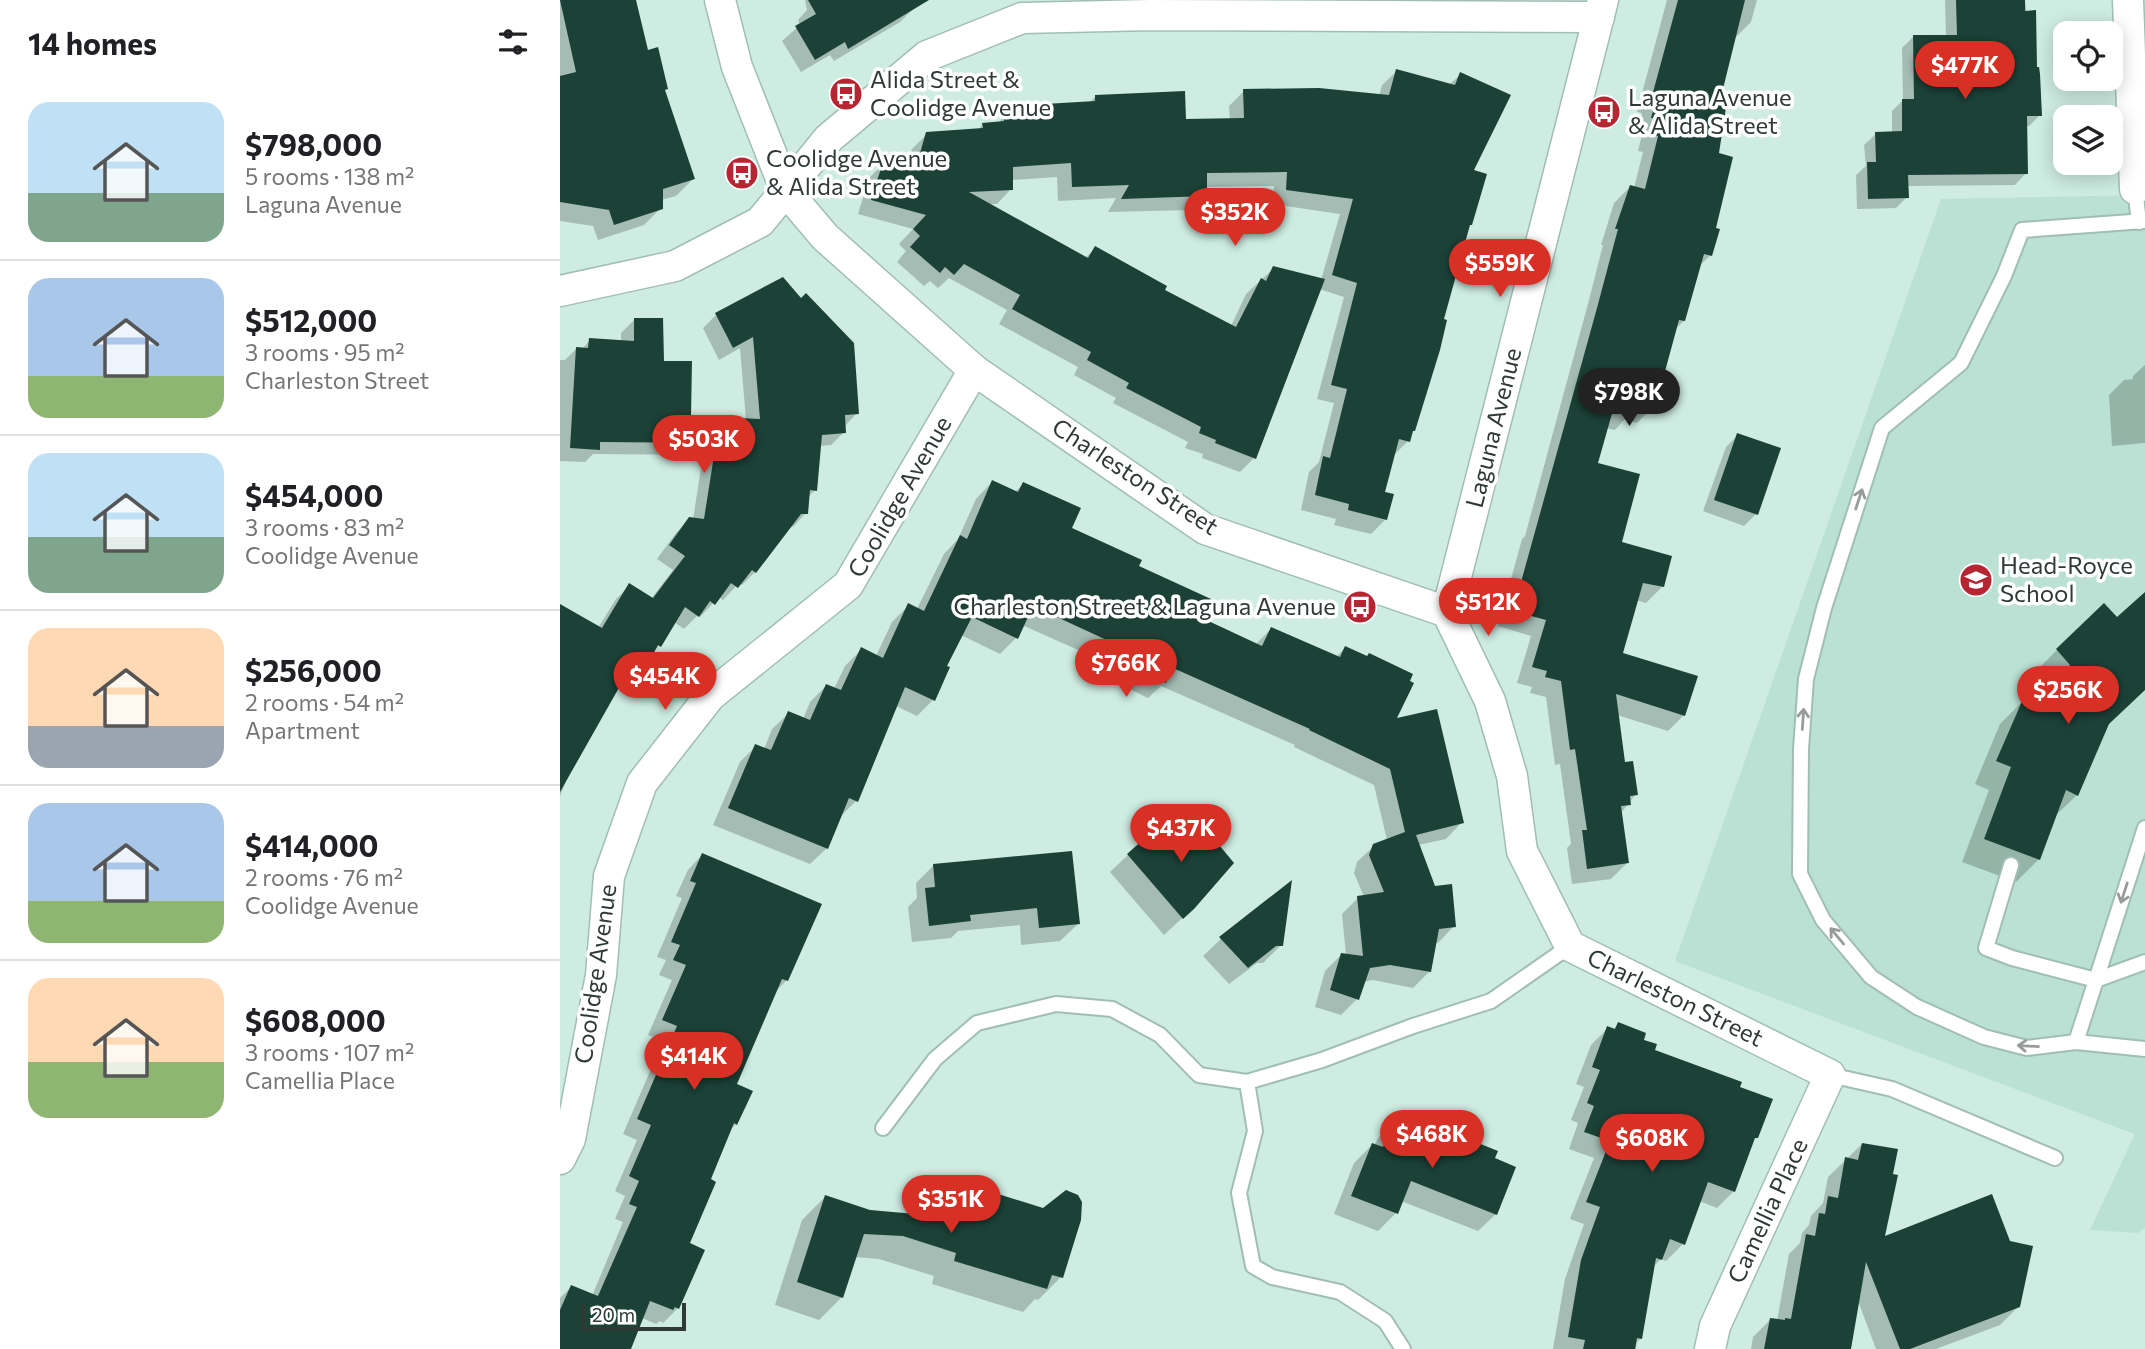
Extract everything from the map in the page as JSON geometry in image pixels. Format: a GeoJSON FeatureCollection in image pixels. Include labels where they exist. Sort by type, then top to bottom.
{"type":"FeatureCollection","features":[{"type":"Feature","properties":{"kind":"street"},"geometry":{"type":"LineString","coordinates":[[720,0],[737,67],[786,191],[825,237],[974,370]]}},
{"type":"Feature","properties":{"kind":"street"},"geometry":{"type":"LineString","coordinates":[[2128,0],[2135,189]]}},
{"type":"Feature","properties":{"kind":"street"},"geometry":{"type":"LineString","coordinates":[[560,291],[675,266],[760,222],[828,139],[927,56],[1022,18],[1151,7],[1601,8]]}},
{"type":"Feature","properties":{"kind":"street","name":"Laguna Avenue"},"geometry":{"type":"LineString","coordinates":[[1447,612],[1601,8]]}},
{"type":"Feature","properties":{"kind":"street","name":"Charleston Street"},"geometry":{"type":"LineString","coordinates":[[974,370],[1205,529],[1447,612],[1490,701],[1512,776],[1522,851],[1570,946],[1830,1075]]}},
{"type":"Feature","properties":{"kind":"street","name":"Coolidge Avenue"},"geometry":{"type":"LineString","coordinates":[[560,1159],[570,1139],[601,975],[609,876],[642,783],[710,696],[848,585],[974,370]]}},
{"type":"Feature","properties":{"kind":"street","name":"Camellia Place"},"geometry":{"type":"LineString","coordinates":[[1710,1349],[1715,1326],[1830,1075]]}},
{"type":"Feature","properties":{"kind":"lane"},"geometry":{"type":"LineString","coordinates":[[2135,189],[2142,221],[2022,230],[2004,276],[1961,363],[1882,428],[1824,608],[1806,679],[1801,749],[1800,874],[1824,920],[1871,977],[1917,1007],[1984,1037],[2026,1048],[2076,1042],[2145,1049]]}},
{"type":"Feature","properties":{"kind":"lane"},"geometry":{"type":"LineString","coordinates":[[2076,1042],[2145,828]]}},
{"type":"Feature","properties":{"kind":"lane"},"geometry":{"type":"LineString","coordinates":[[2011,865],[1986,948],[2012,958],[2096,980],[2145,962]]}},
{"type":"Feature","properties":{"kind":"lane"},"geometry":{"type":"LineString","coordinates":[[883,1128],[934,1059],[977,1023],[1056,1004],[1112,1009],[1160,1035],[1199,1076],[1247,1082],[1322,1060],[1413,1026],[1491,1001],[1570,946]]}},
{"type":"Feature","properties":{"kind":"lane"},"geometry":{"type":"LineString","coordinates":[[1830,1075],[1892,1089],[2056,1158]]}},
{"type":"Feature","properties":{"kind":"lane"},"geometry":{"type":"LineString","coordinates":[[1247,1082],[1255,1131],[1239,1193],[1253,1266],[1272,1277],[1340,1292],[1385,1321],[1403,1349]]}},
{"type":"Feature","properties":{"kind":"shaded area","name":"Head-Royce School"},"geometry":{"type":"Polygon","coordinates":[[[2145,195],[2145,1227],[2138,1233],[2090,1230],[2135,1134],[1675,961],[1941,199],[2145,195]]]}},
{"type":"Feature","properties":{"kind":"building"},"geometry":{"type":"Polygon","coordinates":[[[560,0],[636,0],[648,50],[658,47],[668,89],[665,90],[695,179],[663,189],[663,209],[614,225],[609,210],[560,202],[560,76],[576,72],[560,0]]]}},
{"type":"Feature","properties":{"kind":"building"},"geometry":{"type":"Polygon","coordinates":[[[808,0],[929,0],[848,49],[845,42],[815,60],[795,26],[816,14],[808,0]]]}},
{"type":"Feature","properties":{"kind":"building"},"geometry":{"type":"Polygon","coordinates":[[[1678,0],[1745,0],[1719,105],[1726,107],[1719,153],[1733,157],[1716,228],[1720,229],[1712,256],[1704,254],[1685,321],[1679,320],[1655,408],[1635,402],[1632,415],[1613,410],[1598,463],[1640,474],[1622,542],[1672,556],[1664,587],[1643,583],[1623,653],[1698,676],[1685,716],[1616,694],[1625,762],[1633,761],[1638,795],[1630,796],[1631,805],[1621,806],[1629,863],[1587,869],[1582,830],[1587,830],[1575,749],[1570,750],[1561,681],[1545,677],[1547,671],[1532,667],[1546,620],[1513,611],[1618,229],[1615,229],[1630,185],[1645,189],[1658,136],[1653,135],[1657,119],[1651,118],[1657,97],[1652,96],[1678,0]]]}},
{"type":"Feature","properties":{"kind":"building"},"geometry":{"type":"Polygon","coordinates":[[[1956,0],[2025,0],[2025,11],[2036,10],[2037,67],[2040,74],[2042,116],[2027,116],[2028,174],[1908,175],[1909,198],[1868,199],[1867,162],[1876,162],[1875,132],[1902,131],[1902,99],[1914,99],[1913,35],[1957,35],[1956,0]]]}},
{"type":"Feature","properties":{"kind":"building"},"geometry":{"type":"Polygon","coordinates":[[[1396,69],[1455,85],[1460,72],[1511,95],[1474,170],[1487,174],[1470,225],[1444,319],[1447,320],[1440,350],[1415,431],[1410,442],[1399,439],[1385,492],[1394,494],[1387,520],[1348,510],[1349,504],[1315,495],[1323,456],[1330,458],[1347,389],[1331,385],[1357,283],[1332,275],[1353,199],[1286,190],[1287,172],[1207,173],[1207,196],[1121,199],[1129,185],[1072,187],[1071,163],[1013,167],[1013,190],[969,192],[1088,258],[1095,246],[1167,286],[1165,290],[1236,327],[1261,278],[1266,281],[1273,266],[1325,279],[1256,459],[1215,443],[1216,440],[1199,433],[1201,427],[1126,388],[1129,383],[1087,360],[1091,352],[1012,309],[1020,295],[964,264],[954,275],[945,267],[940,273],[910,247],[920,236],[913,229],[926,215],[871,200],[883,162],[915,171],[926,132],[983,128],[982,123],[1004,121],[1004,115],[1013,115],[1012,106],[1095,101],[1095,95],[1185,91],[1186,119],[1244,118],[1243,89],[1319,88],[1389,95],[1396,69]]]}},
{"type":"Feature","properties":{"kind":"building"},"geometry":{"type":"Polygon","coordinates":[[[783,277],[801,298],[806,293],[854,343],[859,414],[845,415],[846,433],[822,435],[817,491],[810,490],[808,514],[801,514],[756,573],[752,570],[738,588],[731,583],[715,605],[710,601],[699,617],[685,607],[661,647],[658,645],[651,658],[644,654],[633,672],[629,670],[560,792],[560,604],[602,628],[629,583],[653,598],[685,556],[669,545],[689,517],[704,519],[716,443],[600,442],[600,450],[570,448],[576,347],[588,348],[589,338],[634,341],[634,318],[663,318],[664,361],[692,361],[691,416],[760,419],[753,337],[733,348],[715,313],[783,277]]]}},
{"type":"Feature","properties":{"kind":"building"},"geometry":{"type":"Polygon","coordinates":[[[1737,433],[1781,448],[1758,515],[1714,500],[1737,433]]]}},
{"type":"Feature","properties":{"kind":"building"},"geometry":{"type":"Polygon","coordinates":[[[992,480],[1018,492],[1023,482],[1081,508],[1072,528],[1142,560],[1139,566],[1211,599],[1202,618],[1262,646],[1271,627],[1340,657],[1345,646],[1367,656],[1369,653],[1413,674],[1410,681],[1414,683],[1397,718],[1437,709],[1464,823],[1416,835],[1435,886],[1452,884],[1456,927],[1439,929],[1431,972],[1390,965],[1370,968],[1359,1000],[1330,990],[1341,953],[1363,956],[1357,896],[1384,892],[1369,855],[1373,844],[1405,832],[1390,769],[1310,729],[1173,668],[1166,683],[1136,669],[1140,661],[1108,647],[1111,642],[1033,606],[1018,639],[972,617],[947,666],[950,667],[935,701],[905,687],[858,802],[849,798],[828,849],[728,808],[755,744],[771,750],[788,711],[810,720],[826,684],[841,690],[861,647],[883,658],[908,603],[924,611],[960,535],[967,539],[992,480]]]}},
{"type":"Feature","properties":{"kind":"building"},"geometry":{"type":"Polygon","coordinates":[[[2145,592],[2145,690],[2109,724],[2078,796],[2066,790],[2040,860],[1984,839],[2011,767],[1996,761],[2023,699],[2041,708],[2070,665],[2056,649],[2104,603],[2117,617],[2145,592]]]}},
{"type":"Feature","properties":{"kind":"building"},"geometry":{"type":"Polygon","coordinates":[[[1171,815],[1188,834],[1201,823],[1234,863],[1183,919],[1127,854],[1171,815]]]}},
{"type":"Feature","properties":{"kind":"building"},"geometry":{"type":"Polygon","coordinates":[[[1072,851],[1080,924],[1039,928],[1037,908],[970,915],[971,921],[929,926],[925,888],[935,887],[933,864],[1072,851]]]}},
{"type":"Feature","properties":{"kind":"building"},"geometry":{"type":"Polygon","coordinates":[[[702,853],[822,904],[788,981],[782,979],[737,1084],[753,1091],[737,1125],[734,1123],[711,1179],[716,1182],[690,1243],[705,1250],[679,1309],[675,1307],[673,1310],[650,1301],[631,1349],[560,1349],[560,1310],[571,1285],[598,1296],[637,1207],[629,1204],[639,1181],[629,1176],[651,1125],[637,1119],[677,1026],[662,1020],[686,965],[673,960],[680,945],[671,942],[696,883],[690,881],[702,853]]]}},
{"type":"Feature","properties":{"kind":"building"},"geometry":{"type":"Polygon","coordinates":[[[1292,880],[1283,946],[1276,946],[1248,968],[1219,937],[1292,880]]]}},
{"type":"Feature","properties":{"kind":"building"},"geometry":{"type":"Polygon","coordinates":[[[1618,1022],[1646,1033],[1644,1040],[1657,1044],[1655,1050],[1742,1082],[1740,1087],[1773,1099],[1735,1192],[1708,1182],[1685,1245],[1670,1239],[1662,1260],[1656,1258],[1642,1339],[1637,1338],[1635,1349],[1583,1349],[1585,1340],[1568,1337],[1581,1260],[1600,1207],[1586,1202],[1610,1141],[1584,1132],[1594,1106],[1587,1103],[1600,1070],[1592,1067],[1607,1026],[1615,1029],[1618,1022]]]}},
{"type":"Feature","properties":{"kind":"building"},"geometry":{"type":"Polygon","coordinates":[[[1395,1118],[1451,1140],[1453,1133],[1498,1151],[1495,1158],[1516,1167],[1497,1215],[1411,1181],[1398,1214],[1351,1196],[1372,1143],[1383,1147],[1395,1118]]]}},
{"type":"Feature","properties":{"kind":"building"},"geometry":{"type":"Polygon","coordinates":[[[1862,1143],[1898,1149],[1893,1174],[1898,1175],[1885,1236],[1992,1194],[2010,1241],[2033,1246],[2020,1307],[1910,1349],[1900,1349],[1866,1262],[1851,1349],[1764,1349],[1770,1318],[1791,1319],[1806,1234],[1815,1236],[1819,1213],[1825,1214],[1828,1196],[1838,1198],[1845,1157],[1858,1160],[1862,1143]]]}},
{"type":"Feature","properties":{"kind":"building"},"geometry":{"type":"Polygon","coordinates":[[[950,1179],[1043,1208],[1066,1190],[1078,1195],[1082,1202],[1081,1220],[1063,1278],[1052,1275],[1047,1289],[954,1261],[956,1253],[903,1236],[864,1234],[843,1298],[797,1282],[825,1195],[870,1210],[927,1215],[935,1186],[950,1179]]]}},
{"type":"Feature","properties":{"kind":"place","name":"Alida Street & Coolidge Avenue"},"geometry":{"type":"Point","coordinates":[846,94]}},
{"type":"Feature","properties":{"kind":"place","name":"Laguna Avenue & Alida Street"},"geometry":{"type":"Point","coordinates":[1604,112]}},
{"type":"Feature","properties":{"kind":"place","name":"Coolidge Avenue & Alida Street"},"geometry":{"type":"Point","coordinates":[742,173]}},
{"type":"Feature","properties":{"kind":"place","name":"Head-Royce School"},"geometry":{"type":"Point","coordinates":[1976,580]}},
{"type":"Feature","properties":{"kind":"place","name":"Charleston Street & Laguna Avenue"},"geometry":{"type":"Point","coordinates":[1360,607]}}]}
